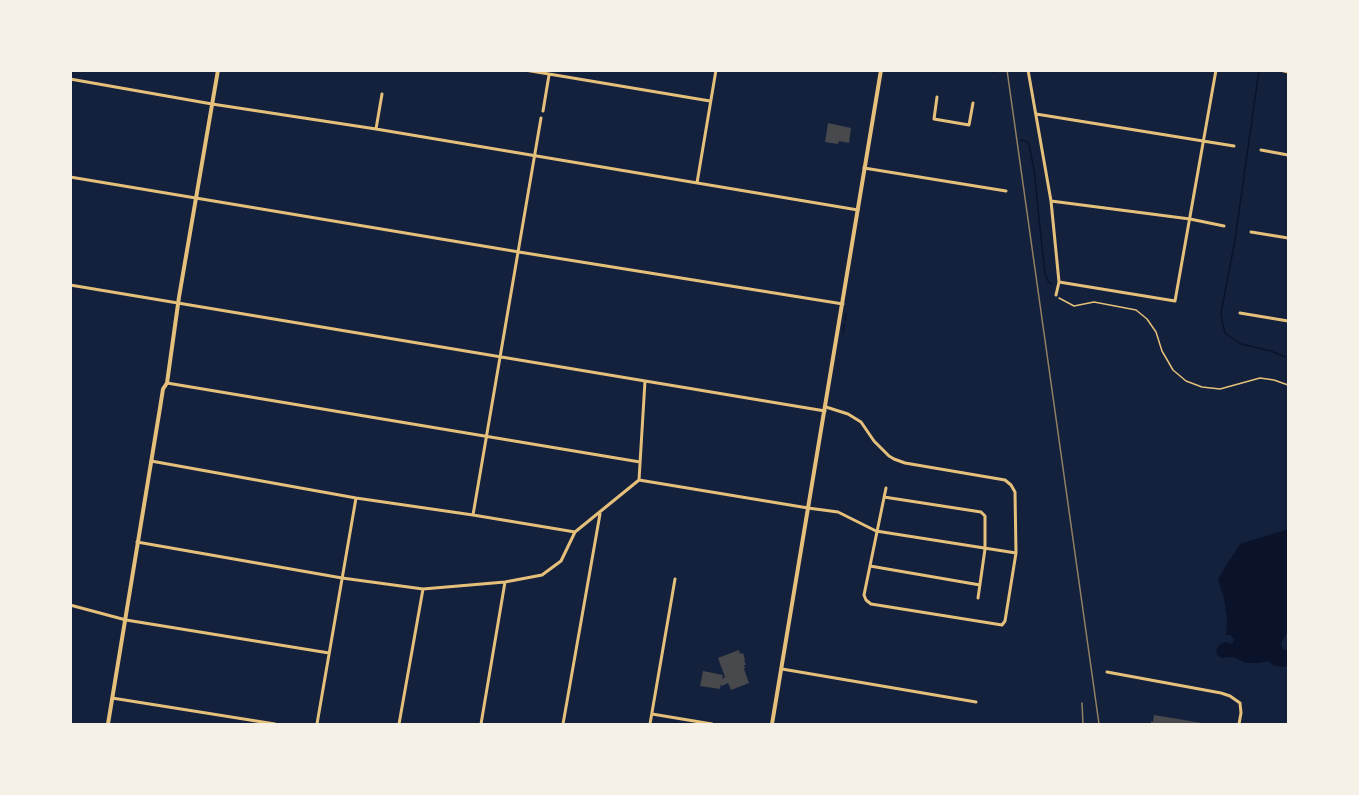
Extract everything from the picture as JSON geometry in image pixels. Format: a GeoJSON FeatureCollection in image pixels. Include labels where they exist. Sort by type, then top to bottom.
{"type":"FeatureCollection","features":[{"type":"Feature","properties":{"kind":"street"},"geometry":{"type":"LineString","coordinates":[[108,724],[218,70]]}},
{"type":"Feature","properties":{"kind":"street"},"geometry":{"type":"LineString","coordinates":[[525,70],[710,101]]}},
{"type":"Feature","properties":{"kind":"street"},"geometry":{"type":"LineString","coordinates":[[697,183],[716,70]]}},
{"type":"Feature","properties":{"kind":"street"},"geometry":{"type":"LineString","coordinates":[[772,724],[826,409],[880,70]]}},
{"type":"Feature","properties":{"kind":"street"},"geometry":{"type":"LineString","coordinates":[[1028,70],[1051,201],[1059,282],[1056,295]]}},
{"type":"Feature","properties":{"kind":"street"},"geometry":{"type":"LineString","coordinates":[[1059,282],[1175,301],[1216,70]]}},
{"type":"Feature","properties":{"kind":"street"},"geometry":{"type":"LineString","coordinates":[[1280,70],[1288,72]]}},
{"type":"Feature","properties":{"kind":"street"},"geometry":{"type":"LineString","coordinates":[[543,111],[549,75]]}},
{"type":"Feature","properties":{"kind":"street"},"geometry":{"type":"LineString","coordinates":[[70,79],[858,210]]}},
{"type":"Feature","properties":{"kind":"street"},"geometry":{"type":"LineString","coordinates":[[376,129],[382,94]]}},
{"type":"Feature","properties":{"kind":"street"},"geometry":{"type":"LineString","coordinates":[[937,97],[934,119],[969,125],[973,103]]}},
{"type":"Feature","properties":{"kind":"street"},"geometry":{"type":"LineString","coordinates":[[1036,114],[1234,146]]}},
{"type":"Feature","properties":{"kind":"street"},"geometry":{"type":"LineString","coordinates":[[473,515],[541,118]]}},
{"type":"Feature","properties":{"kind":"street"},"geometry":{"type":"LineString","coordinates":[[1261,150],[1288,155]]}},
{"type":"Feature","properties":{"kind":"street"},"geometry":{"type":"LineString","coordinates":[[864,168],[1006,190]]}},
{"type":"Feature","properties":{"kind":"street"},"geometry":{"type":"LineString","coordinates":[[70,177],[843,304]]}},
{"type":"Feature","properties":{"kind":"street"},"geometry":{"type":"LineString","coordinates":[[1051,201],[1190,219],[1224,226]]}},
{"type":"Feature","properties":{"kind":"street"},"geometry":{"type":"LineString","coordinates":[[1251,232],[1288,238]]}},
{"type":"Feature","properties":{"kind":"street"},"geometry":{"type":"LineString","coordinates":[[70,285],[848,414],[861,423],[874,441],[894,459],[905,463],[1005,480],[1011,485],[1015,492],[1016,553],[1005,621],[1002,625],[871,604],[866,600],[864,595],[886,488]]}},
{"type":"Feature","properties":{"kind":"street"},"geometry":{"type":"LineString","coordinates":[[1240,313],[1288,321]]}},
{"type":"Feature","properties":{"kind":"street"},"geometry":{"type":"LineString","coordinates":[[137,542],[342,578],[423,589],[505,582],[542,576],[561,561],[576,532],[639,480],[645,381]]}},
{"type":"Feature","properties":{"kind":"street"},"geometry":{"type":"LineString","coordinates":[[167,383],[640,462]]}},
{"type":"Feature","properties":{"kind":"street"},"geometry":{"type":"LineString","coordinates":[[151,461],[356,498],[576,532]]}},
{"type":"Feature","properties":{"kind":"street"},"geometry":{"type":"LineString","coordinates":[[639,480],[838,512],[876,531],[1016,553]]}},
{"type":"Feature","properties":{"kind":"street"},"geometry":{"type":"LineString","coordinates":[[884,497],[981,513],[985,516],[985,549],[978,598]]}},
{"type":"Feature","properties":{"kind":"street"},"geometry":{"type":"LineString","coordinates":[[317,724],[356,498]]}},
{"type":"Feature","properties":{"kind":"street"},"geometry":{"type":"LineString","coordinates":[[563,724],[600,512]]}},
{"type":"Feature","properties":{"kind":"street"},"geometry":{"type":"LineString","coordinates":[[870,566],[980,585]]}},
{"type":"Feature","properties":{"kind":"street"},"geometry":{"type":"LineString","coordinates":[[650,724],[675,579]]}},
{"type":"Feature","properties":{"kind":"street"},"geometry":{"type":"LineString","coordinates":[[481,724],[505,582]]}},
{"type":"Feature","properties":{"kind":"street"},"geometry":{"type":"LineString","coordinates":[[399,724],[423,589]]}},
{"type":"Feature","properties":{"kind":"street"},"geometry":{"type":"LineString","coordinates":[[70,604],[126,620],[329,653]]}},
{"type":"Feature","properties":{"kind":"street"},"geometry":{"type":"LineString","coordinates":[[782,669],[976,702]]}},
{"type":"Feature","properties":{"kind":"street"},"geometry":{"type":"LineString","coordinates":[[1107,672],[1230,696],[1240,703],[1239,724]]}},
{"type":"Feature","properties":{"kind":"street"},"geometry":{"type":"LineString","coordinates":[[112,698],[275,724]]}},
{"type":"Feature","properties":{"kind":"street"},"geometry":{"type":"LineString","coordinates":[[651,714],[712,724]]}},
{"type":"Feature","properties":{"kind":"path"},"geometry":{"type":"LineString","coordinates":[[1056,295],[1074,306],[1094,302],[1136,310],[1147,319],[1156,332],[1162,351],[1173,370],[1186,381],[1202,387],[1220,389],[1260,378],[1288,385]]}},
{"type":"Feature","properties":{"kind":"water"},"geometry":{"type":"Polygon","coordinates":[[[1288,529],[1288,631],[1281,643],[1283,649],[1288,650],[1288,666],[1272,665],[1268,661],[1245,663],[1234,657],[1221,658],[1217,655],[1216,650],[1220,644],[1233,643],[1234,639],[1231,635],[1226,635],[1224,599],[1218,580],[1240,544],[1288,529]]]}},
{"type":"Feature","properties":{"kind":"building"},"geometry":{"type":"Polygon","coordinates":[[[828,123],[851,128],[849,143],[825,142],[828,123]]]}},
{"type":"Feature","properties":{"kind":"building"},"geometry":{"type":"Polygon","coordinates":[[[739,650],[740,654],[743,653],[746,665],[744,669],[749,683],[731,690],[728,683],[722,686],[721,684],[720,689],[700,686],[703,671],[723,675],[722,679],[725,677],[718,658],[739,650]]]}},
{"type":"Feature","properties":{"kind":"building"},"geometry":{"type":"Polygon","coordinates":[[[1154,715],[1202,723],[1202,724],[1151,724],[1154,715]]]}},
{"type":"Feature","properties":{"kind":"waterway"},"geometry":{"type":"LineString","coordinates":[[981,70],[995,72]]}},
{"type":"Feature","properties":{"kind":"waterway"},"geometry":{"type":"LineString","coordinates":[[1259,70],[1235,240],[1221,313],[1225,333],[1241,344],[1271,351],[1288,358]]}},
{"type":"Feature","properties":{"kind":"waterway"},"geometry":{"type":"LineString","coordinates":[[1021,140],[1029,144],[1045,274],[1051,284]]}},
{"type":"Feature","properties":{"kind":"waterway"},"geometry":{"type":"LineString","coordinates":[[845,320],[846,314]]}},
{"type":"Feature","properties":{"kind":"waterway"},"geometry":{"type":"LineString","coordinates":[[843,333],[844,324]]}},
{"type":"Feature","properties":{"kind":"railway"},"geometry":{"type":"LineString","coordinates":[[1007,70],[1099,724]]}},
{"type":"Feature","properties":{"kind":"railway"},"geometry":{"type":"LineString","coordinates":[[1082,703],[1083,724]]}}]}
